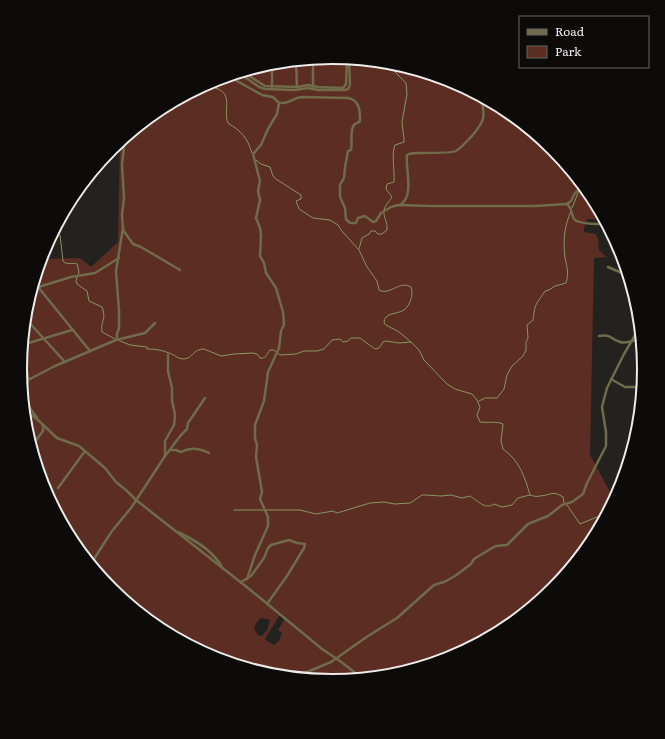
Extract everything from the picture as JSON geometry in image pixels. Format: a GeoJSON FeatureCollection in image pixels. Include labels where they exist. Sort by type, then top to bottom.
{"type":"FeatureCollection","features":[{"type":"Feature","properties":{"kind":"street"},"geometry":{"type":"LineString","coordinates":[[313,65],[313,88]]}},
{"type":"Feature","properties":{"kind":"street"},"geometry":{"type":"LineString","coordinates":[[248,77],[265,89],[295,90],[313,88],[347,90],[350,85],[348,65]]}},
{"type":"Feature","properties":{"kind":"street"},"geometry":{"type":"LineString","coordinates":[[296,67],[296,87]]}},
{"type":"Feature","properties":{"kind":"street"},"geometry":{"type":"LineString","coordinates":[[272,70],[272,87]]}},
{"type":"Feature","properties":{"kind":"street"},"geometry":{"type":"LineString","coordinates":[[235,80],[262,96],[273,97],[279,103],[289,103],[302,97],[352,99],[359,106],[359,122],[354,126],[351,136],[352,148],[348,151],[344,167],[344,178],[340,185],[340,197],[346,208],[346,219],[350,223],[354,223],[358,218],[365,216],[372,222],[376,221],[381,213],[391,207],[400,205],[535,206],[567,204],[571,201],[574,194],[579,190]]}},
{"type":"Feature","properties":{"kind":"street"},"geometry":{"type":"LineString","coordinates":[[252,81],[264,86],[272,87],[296,87],[308,85],[313,88]]}},
{"type":"Feature","properties":{"kind":"street"},"geometry":{"type":"LineString","coordinates":[[247,579],[250,567],[268,524],[268,517],[260,499],[262,492],[256,464],[256,421],[264,401],[268,372],[279,348],[281,330],[284,324],[283,312],[276,288],[266,273],[264,263],[260,255],[261,236],[256,218],[260,199],[258,191],[260,181],[253,154],[261,145],[277,114],[279,103]]}},
{"type":"Feature","properties":{"kind":"street"},"geometry":{"type":"LineString","coordinates":[[400,205],[407,195],[407,155],[415,152],[446,153],[457,151],[478,130],[483,121],[485,111],[483,104]]}},
{"type":"Feature","properties":{"kind":"street"},"geometry":{"type":"LineString","coordinates":[[117,339],[119,329],[119,310],[116,271],[123,228],[122,215],[124,198],[122,165],[124,146]]}},
{"type":"Feature","properties":{"kind":"street"},"geometry":{"type":"LineString","coordinates":[[567,204],[577,221],[601,224]]}},
{"type":"Feature","properties":{"kind":"street"},"geometry":{"type":"LineString","coordinates":[[123,228],[133,244],[141,247],[180,270]]}},
{"type":"Feature","properties":{"kind":"street"},"geometry":{"type":"LineString","coordinates":[[90,351],[38,287],[71,277],[94,273],[119,258]]}},
{"type":"Feature","properties":{"kind":"street"},"geometry":{"type":"LineString","coordinates":[[608,267],[623,273]]}},
{"type":"Feature","properties":{"kind":"street"},"geometry":{"type":"LineString","coordinates":[[27,373],[28,380],[117,339],[145,333],[155,323]]}},
{"type":"Feature","properties":{"kind":"street"},"geometry":{"type":"LineString","coordinates":[[31,324],[65,362]]}},
{"type":"Feature","properties":{"kind":"street"},"geometry":{"type":"LineString","coordinates":[[29,342],[72,330]]}},
{"type":"Feature","properties":{"kind":"street"},"geometry":{"type":"LineString","coordinates":[[305,673],[331,662],[345,653],[368,636],[397,618],[434,585],[444,582],[471,564],[474,559],[492,548],[507,545],[528,524],[548,516],[562,505],[572,502],[583,494],[584,488],[606,446],[606,432],[602,407],[611,379],[635,335]]}},
{"type":"Feature","properties":{"kind":"street"},"geometry":{"type":"LineString","coordinates":[[599,336],[610,336],[621,342],[636,340]]}},
{"type":"Feature","properties":{"kind":"street"},"geometry":{"type":"LineString","coordinates":[[165,456],[165,441],[174,424],[175,414],[172,400],[172,384],[168,371],[168,355]]}},
{"type":"Feature","properties":{"kind":"street"},"geometry":{"type":"LineString","coordinates":[[611,379],[623,387],[637,387]]}},
{"type":"Feature","properties":{"kind":"street"},"geometry":{"type":"LineString","coordinates":[[94,559],[165,456],[187,429],[188,423],[205,398]]}},
{"type":"Feature","properties":{"kind":"street"},"geometry":{"type":"LineString","coordinates":[[30,408],[38,420]]}},
{"type":"Feature","properties":{"kind":"street"},"geometry":{"type":"LineString","coordinates":[[31,414],[57,438],[80,446],[105,468],[116,482],[136,500],[241,582],[322,650],[336,658],[356,674]]}},
{"type":"Feature","properties":{"kind":"street"},"geometry":{"type":"LineString","coordinates":[[35,441],[43,431],[42,424]]}},
{"type":"Feature","properties":{"kind":"street"},"geometry":{"type":"LineString","coordinates":[[170,450],[181,452],[197,448],[208,453]]}},
{"type":"Feature","properties":{"kind":"street"},"geometry":{"type":"LineString","coordinates":[[58,488],[85,451]]}},
{"type":"Feature","properties":{"kind":"street"},"geometry":{"type":"LineString","coordinates":[[241,582],[252,576],[270,545],[289,540],[305,544],[287,576],[267,604]]}},
{"type":"Feature","properties":{"kind":"green space"},"geometry":{"type":"Polygon","coordinates":[[[332,64],[372,67],[412,74],[431,80],[468,96],[502,115],[549,153],[587,200],[598,220],[588,219],[584,232],[595,234],[598,238],[599,250],[606,257],[594,258],[590,455],[611,494],[587,539],[549,586],[502,624],[449,652],[412,665],[372,672],[332,675],[273,669],[253,665],[216,652],[163,624],[116,586],[78,539],[59,505],[43,468],[37,449],[30,409],[27,370],[30,330],[37,290],[48,259],[80,258],[91,267],[118,242],[120,150],[163,115],[197,96],[234,80],[273,70],[313,65],[332,64]],[[280,615],[265,639],[267,641],[274,645],[279,641],[282,633],[278,630],[284,620],[280,615]],[[261,618],[256,623],[254,628],[258,635],[262,636],[267,630],[270,620],[261,618]]]}},
{"type":"Feature","properties":{"kind":"waterway"},"geometry":{"type":"LineString","coordinates":[[359,249],[362,238],[371,231],[382,234],[387,230],[384,209],[392,197],[386,189],[387,184],[394,182],[393,153],[395,145],[404,142],[402,122],[407,94],[406,83],[393,70]]}},
{"type":"Feature","properties":{"kind":"waterway"},"geometry":{"type":"LineString","coordinates":[[214,88],[223,92],[225,95],[228,123],[243,135],[252,153]]}},
{"type":"Feature","properties":{"kind":"waterway"},"geometry":{"type":"LineString","coordinates":[[256,160],[261,164],[270,167],[273,176],[276,179],[301,195],[301,199],[296,201],[299,209],[313,218],[330,220],[338,225],[359,250],[367,267],[377,281],[379,290],[387,291],[402,285],[411,287],[412,296],[408,306],[401,312],[388,315],[384,323],[399,332],[411,342],[419,350],[424,360],[447,384],[455,389],[472,394],[480,407],[477,415],[480,422],[495,422],[503,424],[501,441],[503,449],[509,453],[521,469],[530,495],[538,496],[556,494],[563,497],[564,503]]}},
{"type":"Feature","properties":{"kind":"waterway"},"geometry":{"type":"LineString","coordinates":[[572,208],[578,193]]}},
{"type":"Feature","properties":{"kind":"waterway"},"geometry":{"type":"LineString","coordinates":[[479,401],[485,398],[497,398],[504,389],[507,375],[512,366],[523,356],[526,350],[526,342],[528,338],[527,325],[533,320],[537,302],[545,291],[566,283],[568,273],[564,240],[565,228],[571,211]]}},
{"type":"Feature","properties":{"kind":"waterway"},"geometry":{"type":"LineString","coordinates":[[59,234],[63,261],[66,263],[77,264],[79,272],[76,281],[77,284],[87,291],[89,301],[102,307],[104,315],[102,332],[115,339]]}},
{"type":"Feature","properties":{"kind":"waterway"},"geometry":{"type":"LineString","coordinates":[[118,340],[130,345],[164,351],[184,359],[200,349],[204,349],[221,356],[253,353],[262,358],[265,357],[270,350],[274,350],[280,355],[296,354],[304,351],[317,351],[324,349],[332,340],[340,339],[343,342],[348,341],[351,338],[360,338],[375,349],[379,348],[383,342],[386,341],[399,343],[411,342]]}},
{"type":"Feature","properties":{"kind":"waterway"},"geometry":{"type":"LineString","coordinates":[[266,510],[300,510],[316,514],[333,511],[337,513],[370,503],[410,503],[422,495],[451,495],[462,498],[470,496],[485,505],[491,506],[494,504],[502,507],[512,505],[518,498],[530,495]]}},
{"type":"Feature","properties":{"kind":"waterway"},"geometry":{"type":"LineString","coordinates":[[567,505],[580,524],[600,516]]}},
{"type":"Feature","properties":{"kind":"waterway"},"geometry":{"type":"LineString","coordinates":[[234,510],[263,510]]}}]}
